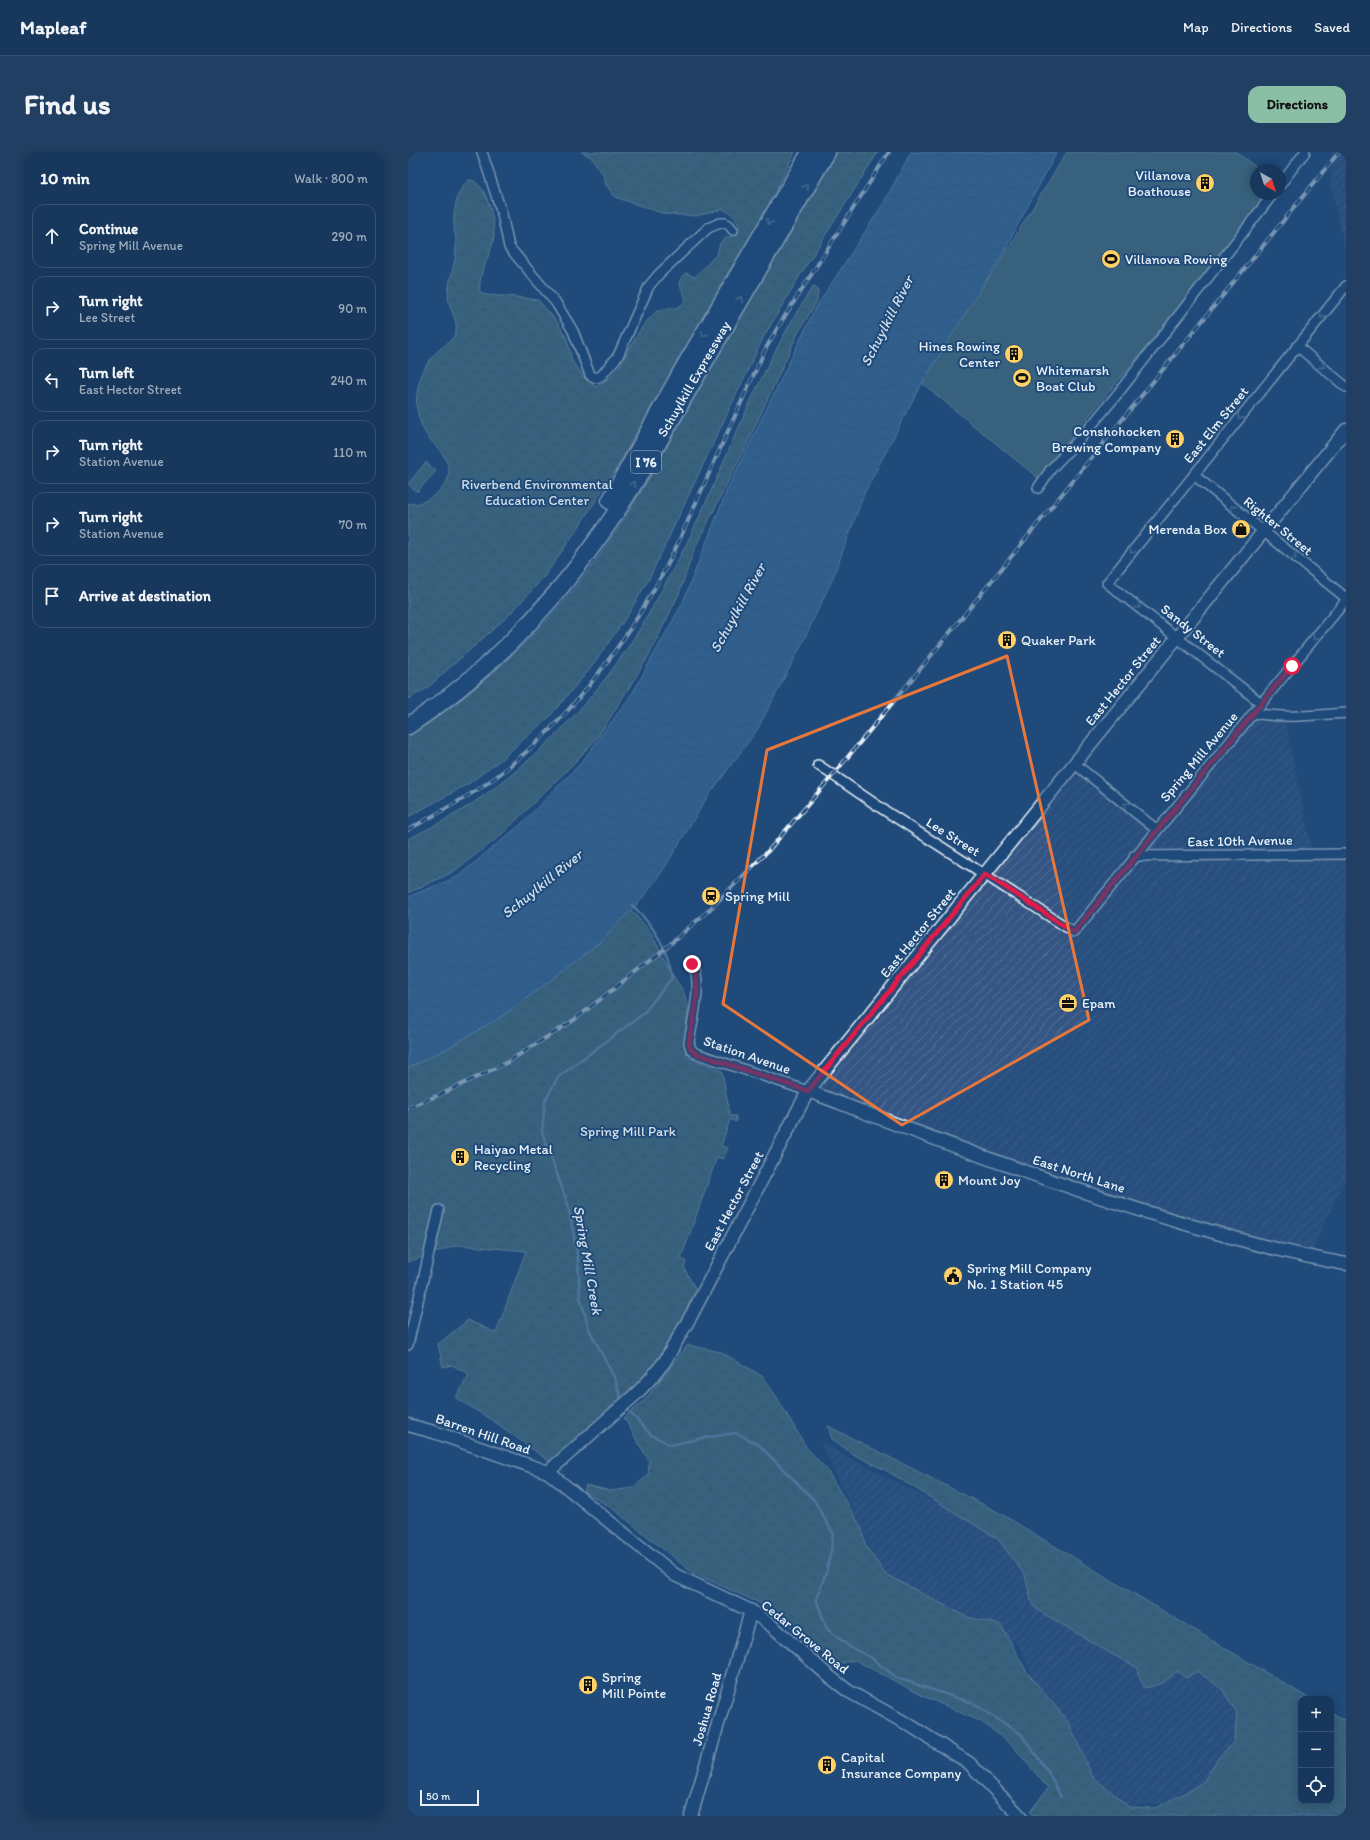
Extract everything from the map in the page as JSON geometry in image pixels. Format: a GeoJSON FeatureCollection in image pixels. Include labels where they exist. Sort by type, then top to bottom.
{"type":"FeatureCollection","features":[{"type":"Feature","properties":{"kind":"highway","name":"Schuylkill Expressway"},"geometry":{"type":"LineString","coordinates":[[408,716],[486,654],[529,610],[568,565],[618,489],[680,374],[810,152]]}},
{"type":"Feature","properties":{"kind":"highway","name":"Schuylkill Expressway"},"geometry":{"type":"LineString","coordinates":[[408,726],[438,706],[495,659],[536,617],[586,555],[625,498],[827,152]]}},
{"type":"Feature","properties":{"kind":"main road","name":"East Hector Street"},"geometry":{"type":"LineString","coordinates":[[548,1472],[580,1441],[637,1393],[665,1361],[692,1314],[808,1091],[1346,430]]}},
{"type":"Feature","properties":{"kind":"main road","name":"East North Lane"},"geometry":{"type":"LineString","coordinates":[[808,1091],[1006,1166],[1134,1208],[1264,1247],[1346,1264]]}},
{"type":"Feature","properties":{"kind":"main road","name":"Barren Hill Road"},"geometry":{"type":"LineString","coordinates":[[408,1425],[434,1432],[548,1472]]}},
{"type":"Feature","properties":{"kind":"main road","name":"Cedar Grove Road"},"geometry":{"type":"LineString","coordinates":[[548,1472],[675,1575],[751,1611],[772,1626],[848,1691],[911,1726],[969,1763],[1020,1816]]}},
{"type":"Feature","properties":{"kind":"main road","name":"Joshua Road"},"geometry":{"type":"LineString","coordinates":[[691,1816],[751,1611]]}},
{"type":"Feature","properties":{"kind":"street"},"geometry":{"type":"LineString","coordinates":[[482,152],[502,214],[509,247],[556,303],[573,331],[590,375],[596,378],[601,376],[618,356],[649,286],[659,274],[708,228],[720,223],[725,223],[733,230]]}},
{"type":"Feature","properties":{"kind":"street"},"geometry":{"type":"LineString","coordinates":[[1286,177],[1306,152]]}},
{"type":"Feature","properties":{"kind":"street"},"geometry":{"type":"LineString","coordinates":[[1038,488],[1051,469],[1086,432],[1110,403],[1268,200]]}},
{"type":"Feature","properties":{"kind":"street","name":"East Elm Street"},"geometry":{"type":"LineString","coordinates":[[1107,582],[1346,286]]}},
{"type":"Feature","properties":{"kind":"street"},"geometry":{"type":"LineString","coordinates":[[1297,346],[1346,387]]}},
{"type":"Feature","properties":{"kind":"street","name":"Righter Street"},"geometry":{"type":"LineString","coordinates":[[1194,475],[1346,599]]}},
{"type":"Feature","properties":{"kind":"street","name":"Sandy Street"},"geometry":{"type":"LineString","coordinates":[[1107,582],[1261,703]]}},
{"type":"Feature","properties":{"kind":"street","name":"Spring Mill Avenue"},"geometry":{"type":"LineString","coordinates":[[1074,932],[1134,856],[1254,713],[1346,599]]}},
{"type":"Feature","properties":{"kind":"street"},"geometry":{"type":"LineString","coordinates":[[1254,713],[1272,717],[1284,717],[1346,713]]}},
{"type":"Feature","properties":{"kind":"street"},"geometry":{"type":"LineString","coordinates":[[1075,764],[1157,830]]}},
{"type":"Feature","properties":{"kind":"street","name":"Lee Street"},"geometry":{"type":"LineString","coordinates":[[818,765],[884,810],[1074,932]]}},
{"type":"Feature","properties":{"kind":"street","name":"East 10th Avenue"},"geometry":{"type":"LineString","coordinates":[[1134,856],[1346,854]]}},
{"type":"Feature","properties":{"kind":"street","name":"Station Avenue"},"geometry":{"type":"LineString","coordinates":[[692,964],[697,976],[697,988],[689,1043],[691,1049],[695,1053],[808,1091]]}},
{"type":"Feature","properties":{"kind":"street"},"geometry":{"type":"LineString","coordinates":[[408,1345],[439,1210]]}},
{"type":"Feature","properties":{"kind":"highlighted area"},"geometry":{"type":"Polygon","coordinates":[[[1007,656],[1089,1020],[902,1125],[723,1004],[767,750],[1007,656]]]}},
{"type":"Feature","properties":{"kind":"shaded area"},"geometry":{"type":"Polygon","coordinates":[[[1332,152],[1346,152],[1346,256],[1331,185],[1332,152]]]}},
{"type":"Feature","properties":{"kind":"shaded area"},"geometry":{"type":"Polygon","coordinates":[[[1284,715],[1313,854],[1346,854],[1346,1177],[1309,1258],[1134,1208],[808,1091],[1075,764],[1157,830],[1251,717],[1284,715]]]}},
{"type":"Feature","properties":{"kind":"shaded area"},"geometry":{"type":"Polygon","coordinates":[[[821,1443],[1014,1543],[1204,1667],[1234,1702],[1248,1735],[1193,1800],[1089,1810],[1019,1645],[882,1573],[821,1443]]]}},
{"type":"Feature","properties":{"kind":"green space","name":"Riverbend Environmental Education Center"},"geometry":{"type":"Polygon","coordinates":[[[581,152],[795,152],[760,223],[727,274],[648,418],[636,433],[619,464],[578,528],[544,577],[508,616],[427,688],[408,699],[408,503],[418,503],[433,496],[440,491],[449,474],[443,455],[427,436],[421,425],[417,409],[417,394],[421,376],[427,365],[434,355],[451,340],[456,331],[456,322],[448,296],[449,284],[456,254],[454,213],[459,193],[462,188],[470,180],[476,182],[481,188],[489,204],[493,222],[493,243],[481,278],[480,292],[486,295],[538,300],[558,323],[567,339],[572,361],[587,381],[596,387],[607,380],[615,372],[639,332],[655,313],[663,309],[676,308],[683,304],[686,299],[679,283],[682,276],[686,273],[695,277],[717,254],[720,243],[727,237],[733,236],[738,232],[739,225],[733,215],[723,209],[696,216],[665,214],[615,197],[606,185],[603,174],[591,157],[581,152]]]}},
{"type":"Feature","properties":{"kind":"green space"},"geometry":{"type":"Polygon","coordinates":[[[838,152],[878,152],[799,277],[763,338],[649,579],[627,616],[590,669],[549,717],[499,761],[468,784],[408,817],[408,737],[455,704],[498,668],[559,607],[596,560],[631,508],[838,152]]]}},
{"type":"Feature","properties":{"kind":"green space","name":"Villanova Rowing"},"geometry":{"type":"Polygon","coordinates":[[[1067,152],[1236,152],[1252,164],[1250,164],[1250,200],[1268,200],[1232,246],[1125,372],[1038,478],[922,383],[966,308],[994,271],[1067,152]]]}},
{"type":"Feature","properties":{"kind":"green space"},"geometry":{"type":"Polygon","coordinates":[[[813,286],[816,287],[818,291],[817,301],[798,333],[744,450],[694,550],[679,594],[648,657],[598,737],[575,762],[499,837],[453,872],[408,893],[408,839],[449,818],[473,803],[525,763],[574,716],[617,664],[652,608],[682,553],[772,357],[813,286]]]}},
{"type":"Feature","properties":{"kind":"green space"},"geometry":{"type":"Polygon","coordinates":[[[426,462],[436,471],[417,492],[408,484],[426,462]]]}},
{"type":"Feature","properties":{"kind":"green space","name":"Spring Mill Park"},"geometry":{"type":"Polygon","coordinates":[[[631,910],[649,930],[683,991],[688,1006],[686,1032],[687,1057],[722,1071],[730,1116],[736,1116],[736,1122],[730,1119],[721,1146],[728,1148],[723,1159],[717,1157],[681,1258],[686,1262],[684,1268],[696,1290],[692,1314],[665,1361],[554,1465],[495,1422],[456,1398],[469,1374],[452,1365],[443,1367],[438,1344],[468,1320],[496,1333],[526,1251],[457,1245],[408,1262],[408,1068],[446,1049],[504,1015],[599,943],[631,910]]]}},
{"type":"Feature","properties":{"kind":"green space"},"geometry":{"type":"Polygon","coordinates":[[[688,1345],[721,1352],[762,1376],[776,1396],[806,1447],[827,1470],[861,1527],[866,1546],[885,1574],[967,1617],[1001,1625],[1027,1672],[1069,1723],[1092,1776],[1129,1807],[1155,1808],[1191,1790],[1204,1781],[1218,1758],[1234,1742],[1237,1713],[1222,1689],[1197,1671],[1186,1678],[1177,1671],[1163,1683],[1145,1688],[1138,1675],[1138,1668],[1036,1609],[1031,1600],[1025,1575],[998,1539],[887,1471],[853,1454],[832,1439],[828,1426],[996,1511],[1305,1696],[1298,1696],[1298,1804],[1334,1804],[1334,1714],[1346,1721],[1346,1816],[1033,1816],[1030,1812],[1048,1788],[1013,1746],[982,1722],[923,1696],[855,1660],[838,1664],[764,1605],[693,1573],[616,1511],[584,1491],[586,1485],[611,1491],[632,1488],[648,1476],[649,1461],[624,1418],[644,1401],[688,1345]]]}},
{"type":"Feature","properties":{"kind":"water","name":"Schuylkill River"},"geometry":{"type":"Polygon","coordinates":[[[911,152],[1057,152],[1000,258],[918,390],[864,494],[833,578],[800,648],[757,730],[706,799],[662,872],[642,899],[599,943],[546,984],[501,1017],[446,1049],[408,1068],[408,897],[457,877],[520,825],[581,763],[632,694],[682,604],[727,490],[815,309],[883,204],[911,152]]]}},
{"type":"Feature","properties":{"kind":"waterway","name":"Spring Mill Creek"},"geometry":{"type":"LineString","coordinates":[[622,1401],[614,1377],[589,1329],[580,1297],[578,1259],[568,1205],[542,1132],[545,1101],[558,1077],[643,1014],[672,978],[664,947],[647,921],[632,905]]}},
{"type":"Feature","properties":{"kind":"waterway","name":"Spring Mill Creek"},"geometry":{"type":"LineString","coordinates":[[625,1407],[650,1434],[671,1445],[702,1438],[736,1433],[758,1444],[814,1500],[833,1533],[826,1573],[816,1599],[827,1629],[850,1647],[870,1657],[897,1678],[972,1703],[1021,1734],[1048,1772],[1061,1797]]}},
{"type":"Feature","properties":{"kind":"railway"},"geometry":{"type":"LineString","coordinates":[[408,830],[482,787],[529,750],[572,705],[629,631],[661,577],[679,541],[765,350],[889,152]]}},
{"type":"Feature","properties":{"kind":"railway"},"geometry":{"type":"LineString","coordinates":[[408,1108],[446,1092],[506,1063],[574,1020],[668,946],[708,911],[769,850],[917,673],[1339,152]]}},
{"type":"Feature","properties":{"kind":"place","name":"Villanova Boathouse"},"geometry":{"type":"Point","coordinates":[1205,183]}},
{"type":"Feature","properties":{"kind":"place","name":"Villanova Rowing"},"geometry":{"type":"Point","coordinates":[1111,259]}},
{"type":"Feature","properties":{"kind":"place","name":"Hines Rowing Center"},"geometry":{"type":"Point","coordinates":[1014,354]}},
{"type":"Feature","properties":{"kind":"place","name":"Whitemarsh Boat Club"},"geometry":{"type":"Point","coordinates":[1022,378]}},
{"type":"Feature","properties":{"kind":"place","name":"Conshohocken Brewing Company"},"geometry":{"type":"Point","coordinates":[1175,439]}},
{"type":"Feature","properties":{"kind":"place","name":"Merenda Box"},"geometry":{"type":"Point","coordinates":[1241,529]}},
{"type":"Feature","properties":{"kind":"place","name":"Quaker Park"},"geometry":{"type":"Point","coordinates":[1007,640]}},
{"type":"Feature","properties":{"kind":"place","name":"Spring Mill"},"geometry":{"type":"Point","coordinates":[711,896]}},
{"type":"Feature","properties":{"kind":"place","name":"Epam"},"geometry":{"type":"Point","coordinates":[1068,1003]}},
{"type":"Feature","properties":{"kind":"place","name":"Haiyao Metal Recycling"},"geometry":{"type":"Point","coordinates":[460,1157]}},
{"type":"Feature","properties":{"kind":"place","name":"Mount Joy"},"geometry":{"type":"Point","coordinates":[944,1180]}},
{"type":"Feature","properties":{"kind":"place","name":"Spring Mill Company No. 1 Station 45"},"geometry":{"type":"Point","coordinates":[953,1276]}},
{"type":"Feature","properties":{"kind":"place","name":"Spring Mill Pointe"},"geometry":{"type":"Point","coordinates":[588,1685]}},
{"type":"Feature","properties":{"kind":"place","name":"Capital Insurance Company"},"geometry":{"type":"Point","coordinates":[827,1765]}},
{"type":"Feature","properties":{"kind":"route"},"geometry":{"type":"LineString","coordinates":[[692,964],[697,976],[697,988],[689,1043],[691,1049],[695,1053],[808,1091],[985,874],[1074,932],[1134,856],[1292,666]]}}]}
